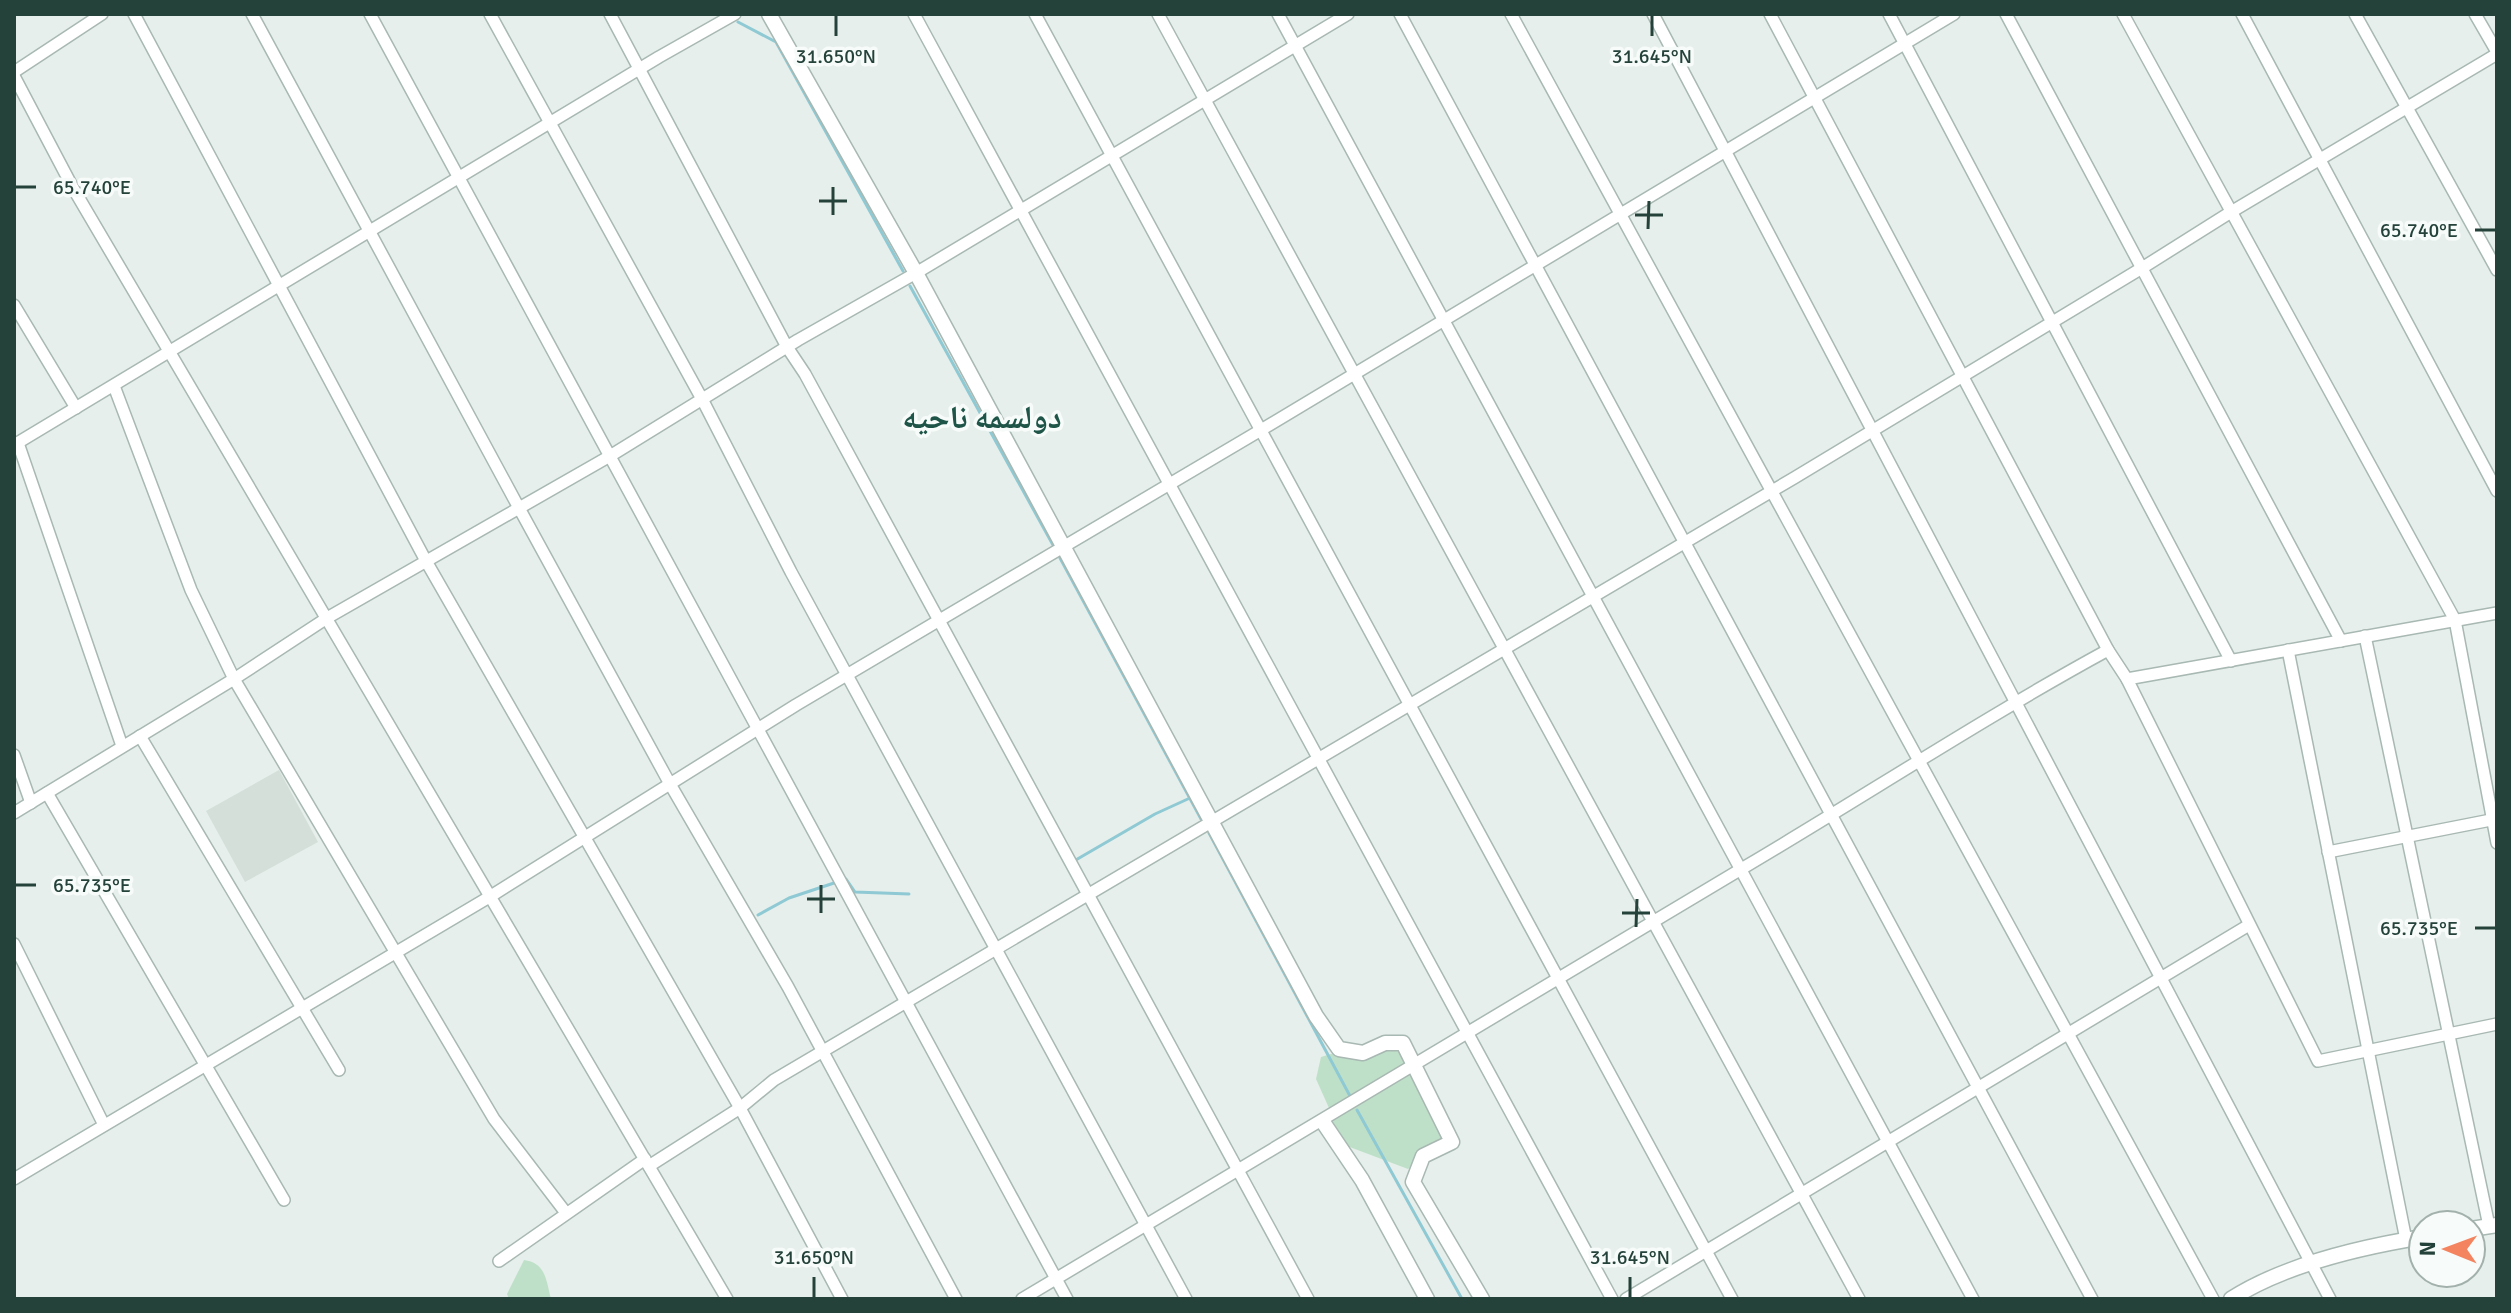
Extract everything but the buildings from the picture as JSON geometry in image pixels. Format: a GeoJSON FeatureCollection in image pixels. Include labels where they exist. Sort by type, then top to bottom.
{"type":"FeatureCollection","features":[{"type":"Feature","properties":{"kind":"street"},"geometry":{"type":"LineString","coordinates":[[102,14],[14,74],[73,188],[727,1299]]}},
{"type":"Feature","properties":{"kind":"street"},"geometry":{"type":"LineString","coordinates":[[134,14],[426,561],[740,1108],[842,1299]]}},
{"type":"Feature","properties":{"kind":"street"},"geometry":{"type":"LineString","coordinates":[[252,14],[670,784],[823,1052],[956,1299]]}},
{"type":"Feature","properties":{"kind":"street"},"geometry":{"type":"LineString","coordinates":[[370,14],[1067,1299]]}},
{"type":"Feature","properties":{"kind":"street"},"geometry":{"type":"LineString","coordinates":[[490,14],[702,399],[847,676],[1186,1299]]}},
{"type":"Feature","properties":{"kind":"street"},"geometry":{"type":"LineString","coordinates":[[610,14],[787,347],[805,374],[1308,1299]]}},
{"type":"Feature","properties":{"kind":"street"},"geometry":{"type":"LineString","coordinates":[[122,746],[16,444],[735,14]]}},
{"type":"Feature","properties":{"kind":"street"},"geometry":{"type":"LineString","coordinates":[[769,14],[916,273],[1316,1016],[1339,1049],[1363,1053],[1385,1043],[1403,1043],[1452,1142],[1423,1156],[1413,1182],[1482,1299]]}},
{"type":"Feature","properties":{"kind":"street"},"geometry":{"type":"LineString","coordinates":[[914,14],[1612,1299]]}},
{"type":"Feature","properties":{"kind":"street"},"geometry":{"type":"LineString","coordinates":[[1035,14],[1732,1299]]}},
{"type":"Feature","properties":{"kind":"street"},"geometry":{"type":"LineString","coordinates":[[1158,14],[1859,1299]]}},
{"type":"Feature","properties":{"kind":"street"},"geometry":{"type":"LineString","coordinates":[[1278,14],[1973,1299]]}},
{"type":"Feature","properties":{"kind":"street"},"geometry":{"type":"LineString","coordinates":[[14,813],[234,679],[327,618],[610,456],[787,347],[1112,157],[1348,14]]}},
{"type":"Feature","properties":{"kind":"street"},"geometry":{"type":"LineString","coordinates":[[1400,14],[2092,1299]]}},
{"type":"Feature","properties":{"kind":"street"},"geometry":{"type":"LineString","coordinates":[[1511,14],[2213,1299]]}},
{"type":"Feature","properties":{"kind":"street"},"geometry":{"type":"LineString","coordinates":[[1653,14],[2330,1299]]}},
{"type":"Feature","properties":{"kind":"street"},"geometry":{"type":"LineString","coordinates":[[1770,14],[2108,650],[2127,679],[2318,1061],[2497,1024]]}},
{"type":"Feature","properties":{"kind":"street"},"geometry":{"type":"LineString","coordinates":[[1889,14],[2231,661]]}},
{"type":"Feature","properties":{"kind":"street"},"geometry":{"type":"LineString","coordinates":[[14,1178],[491,896],[757,730],[1954,14]]}},
{"type":"Feature","properties":{"kind":"street"},"geometry":{"type":"LineString","coordinates":[[2006,14],[2341,641]]}},
{"type":"Feature","properties":{"kind":"street"},"geometry":{"type":"LineString","coordinates":[[2123,14],[2455,620],[2495,819],[2497,843]]}},
{"type":"Feature","properties":{"kind":"street"},"geometry":{"type":"LineString","coordinates":[[2242,14],[2497,491]]}},
{"type":"Feature","properties":{"kind":"street"},"geometry":{"type":"LineString","coordinates":[[2355,14],[2497,270]]}},
{"type":"Feature","properties":{"kind":"street"},"geometry":{"type":"LineString","coordinates":[[499,1261],[566,1213],[740,1108],[774,1080],[1872,431],[2497,53],[2475,14]]}},
{"type":"Feature","properties":{"kind":"street"},"geometry":{"type":"LineString","coordinates":[[14,305],[76,408]]}},
{"type":"Feature","properties":{"kind":"street"},"geometry":{"type":"LineString","coordinates":[[114,386],[191,590],[234,679],[494,1119],[566,1213]]}},
{"type":"Feature","properties":{"kind":"street"},"geometry":{"type":"LineString","coordinates":[[2127,679],[2497,613]]}},
{"type":"Feature","properties":{"kind":"street"},"geometry":{"type":"LineString","coordinates":[[2365,636],[2448,1033],[2493,1225]]}},
{"type":"Feature","properties":{"kind":"street"},"geometry":{"type":"LineString","coordinates":[[1022,1299],[1323,1122],[1921,762],[2014,701],[2108,650]]}},
{"type":"Feature","properties":{"kind":"street"},"geometry":{"type":"LineString","coordinates":[[2231,1299],[2313,1262],[2406,1240],[2288,650]]}},
{"type":"Feature","properties":{"kind":"street"},"geometry":{"type":"LineString","coordinates":[[140,736],[339,1070]]}},
{"type":"Feature","properties":{"kind":"street"},"geometry":{"type":"LineString","coordinates":[[14,755],[31,803]]}},
{"type":"Feature","properties":{"kind":"street"},"geometry":{"type":"LineString","coordinates":[[47,793],[284,1200]]}},
{"type":"Feature","properties":{"kind":"street"},"geometry":{"type":"LineString","coordinates":[[2328,852],[2495,819]]}},
{"type":"Feature","properties":{"kind":"street"},"geometry":{"type":"LineString","coordinates":[[1626,1299],[2249,925]]}},
{"type":"Feature","properties":{"kind":"street"},"geometry":{"type":"LineString","coordinates":[[14,944],[104,1125]]}},
{"type":"Feature","properties":{"kind":"street"},"geometry":{"type":"LineString","coordinates":[[1323,1122],[1362,1180],[1427,1299]]}},
{"type":"Feature","properties":{"kind":"shaded area"},"geometry":{"type":"Polygon","coordinates":[[[279,770],[318,842],[245,882],[206,811],[279,770]]]}},
{"type":"Feature","properties":{"kind":"green space"},"geometry":{"type":"Polygon","coordinates":[[[1387,1047],[1401,1048],[1445,1140],[1408,1169],[1339,1143],[1329,1108],[1316,1079],[1321,1057],[1331,1054],[1364,1056],[1387,1047]]]}},
{"type":"Feature","properties":{"kind":"green space"},"geometry":{"type":"Polygon","coordinates":[[[524,1260],[541,1269],[551,1299],[509,1299],[507,1294],[524,1260]]]}},
{"type":"Feature","properties":{"kind":"waterway"},"geometry":{"type":"LineString","coordinates":[[738,22],[776,42],[903,271]]}},
{"type":"Feature","properties":{"kind":"waterway"},"geometry":{"type":"LineString","coordinates":[[910,286],[1053,545]]}},
{"type":"Feature","properties":{"kind":"waterway"},"geometry":{"type":"LineString","coordinates":[[1060,558],[1201,819]]}},
{"type":"Feature","properties":{"kind":"waterway"},"geometry":{"type":"LineString","coordinates":[[1074,861],[1155,814],[1190,798]]}},
{"type":"Feature","properties":{"kind":"waterway"},"geometry":{"type":"LineString","coordinates":[[1209,833],[1350,1096]]}},
{"type":"Feature","properties":{"kind":"waterway"},"geometry":{"type":"LineString","coordinates":[[758,915],[789,898],[846,879],[855,892],[909,894]]}},
{"type":"Feature","properties":{"kind":"waterway"},"geometry":{"type":"LineString","coordinates":[[1357,1110],[1462,1299]]}},
{"type":"Feature","properties":{"kind":"district","name":"دولسمه ناحیه"},"geometry":{"type":"Point","coordinates":[982,417]}}]}
